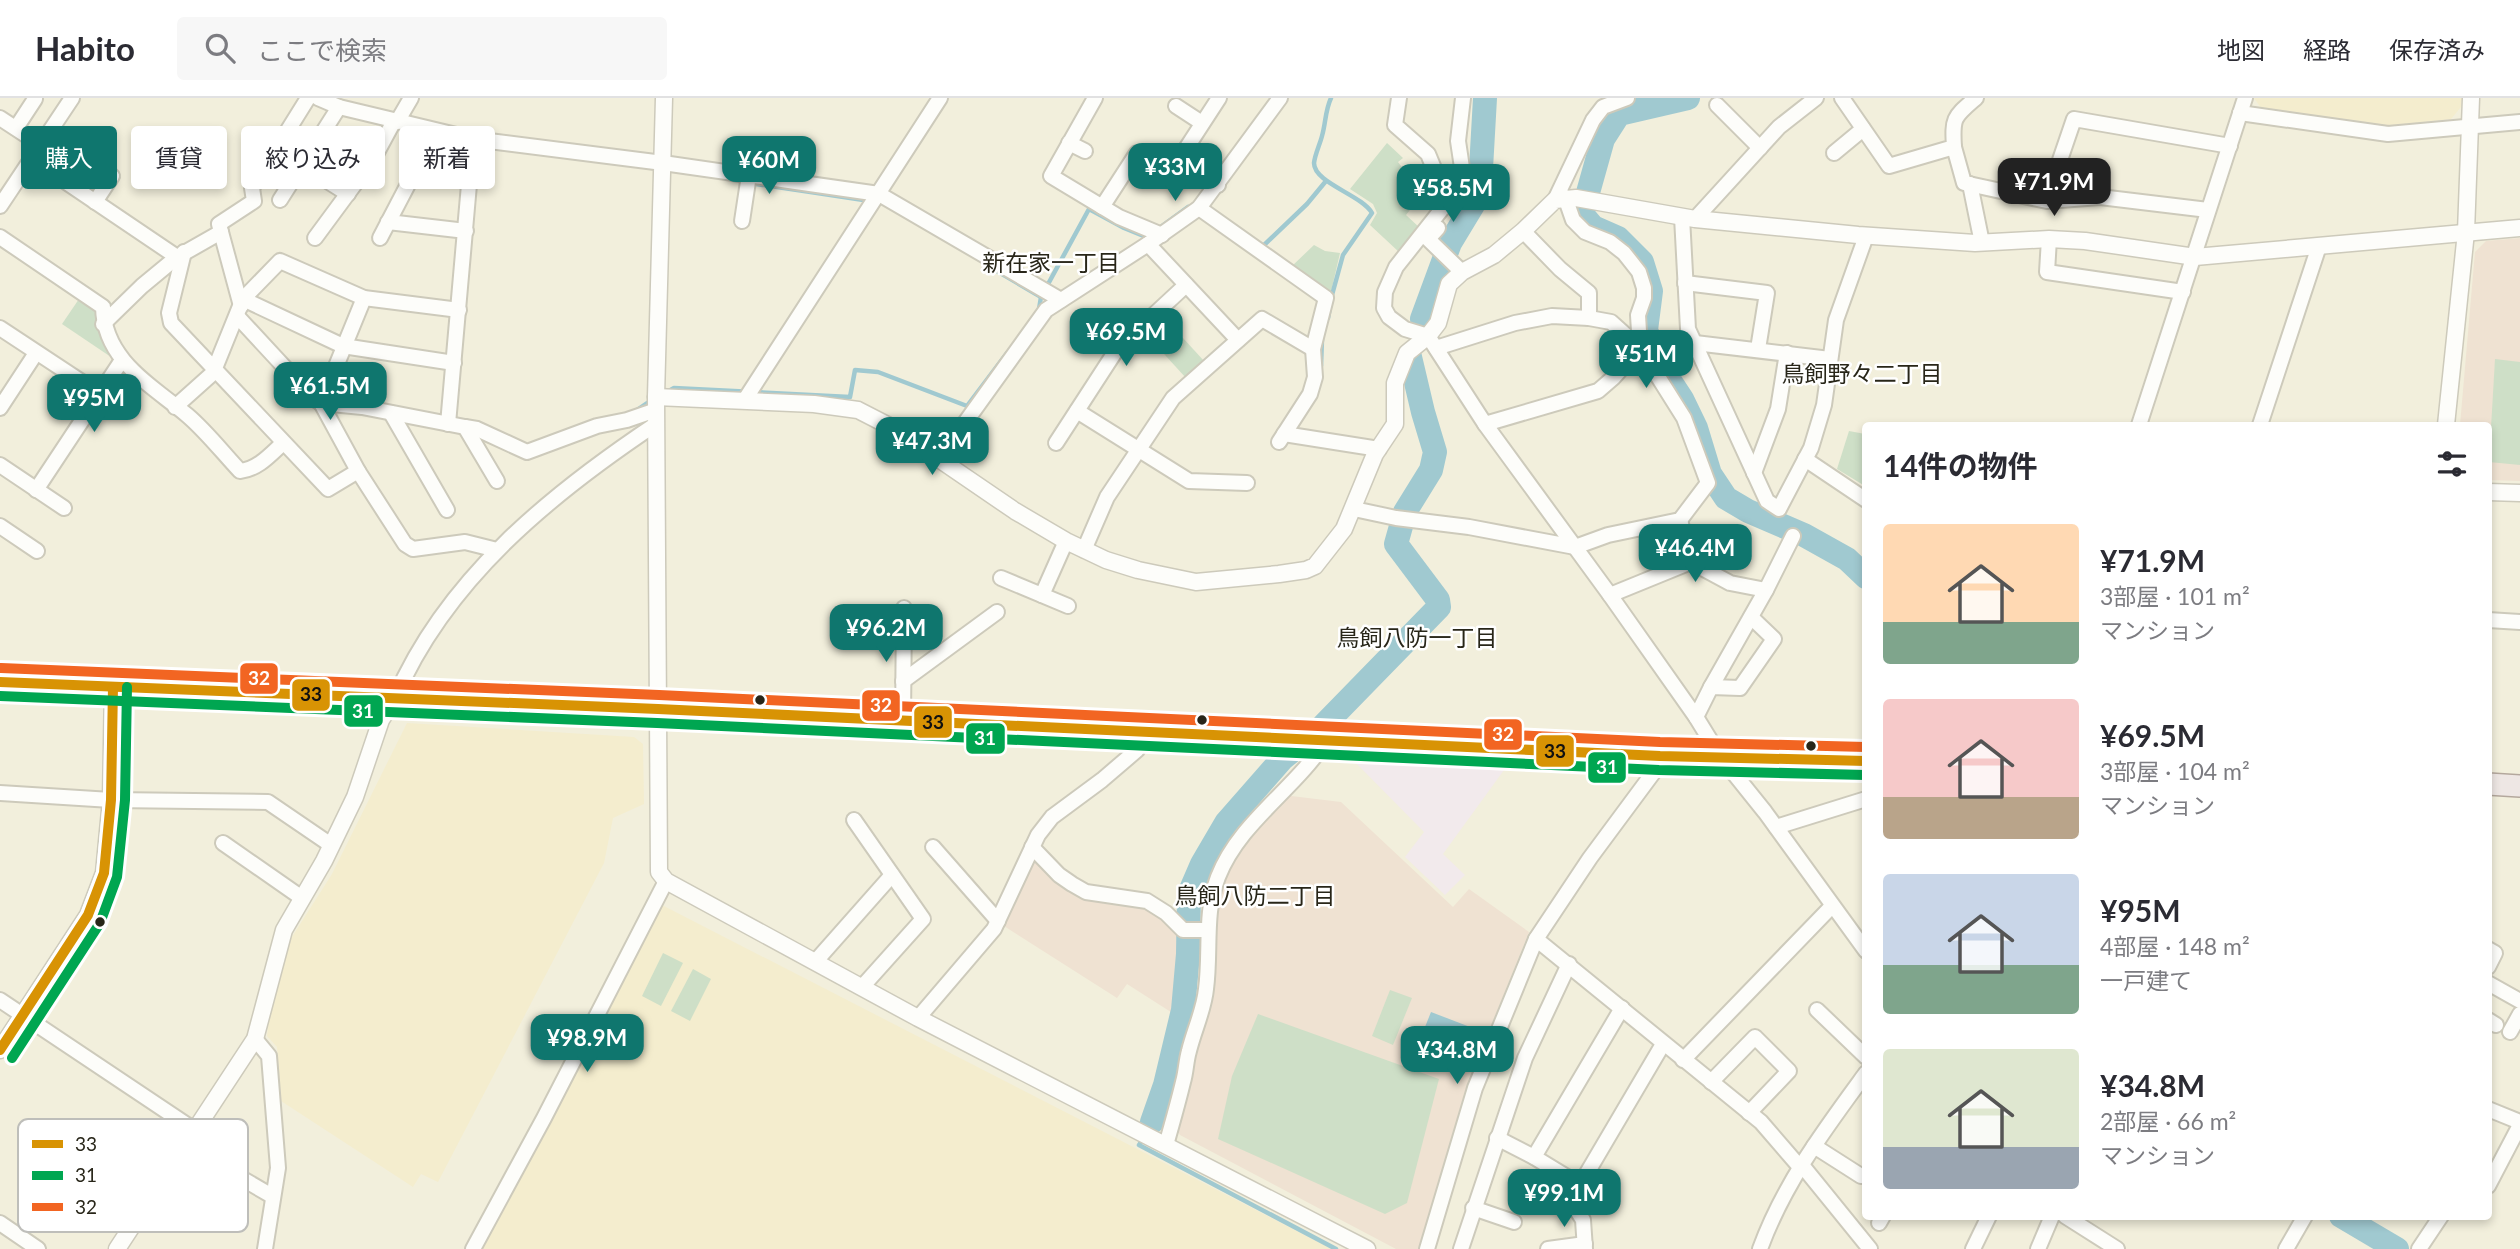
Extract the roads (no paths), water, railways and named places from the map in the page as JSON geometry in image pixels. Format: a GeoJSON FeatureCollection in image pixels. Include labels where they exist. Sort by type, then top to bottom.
{"type":"FeatureCollection","features":[{"type":"Feature","properties":{"kind":"main road"},"geometry":{"type":"LineString","coordinates":[[0,682],[658,709],[1660,756],[1862,761]]}},
{"type":"Feature","properties":{"kind":"main road"},"geometry":{"type":"LineString","coordinates":[[2492,784],[2520,786]]}},
{"type":"Feature","properties":{"kind":"street"},"geometry":{"type":"LineString","coordinates":[[54,126],[72,98]]}},
{"type":"Feature","properties":{"kind":"street"},"geometry":{"type":"LineString","coordinates":[[291,126],[308,98]]}},
{"type":"Feature","properties":{"kind":"street"},"geometry":{"type":"LineString","coordinates":[[318,98],[339,107],[413,126]]}},
{"type":"Feature","properties":{"kind":"street"},"geometry":{"type":"LineString","coordinates":[[316,238],[374,158],[411,98]]}},
{"type":"Feature","properties":{"kind":"street"},"geometry":{"type":"LineString","coordinates":[[664,98],[656,410],[659,872],[666,881],[918,1017],[1367,1249]]}},
{"type":"Feature","properties":{"kind":"street"},"geometry":{"type":"LineString","coordinates":[[749,395],[940,98]]}},
{"type":"Feature","properties":{"kind":"street"},"geometry":{"type":"LineString","coordinates":[[1096,98],[1051,176],[1119,217],[1161,235]]}},
{"type":"Feature","properties":{"kind":"street"},"geometry":{"type":"LineString","coordinates":[[1218,185],[1180,158],[1219,98]]}},
{"type":"Feature","properties":{"kind":"street"},"geometry":{"type":"LineString","coordinates":[[939,459],[1046,310],[1199,208],[1280,98]]}},
{"type":"Feature","properties":{"kind":"street"},"geometry":{"type":"LineString","coordinates":[[1399,98],[1395,125],[1428,154],[1447,204],[1453,210],[1428,239],[1462,272]]}},
{"type":"Feature","properties":{"kind":"street"},"geometry":{"type":"LineString","coordinates":[[1463,98],[1458,141],[1464,181],[1396,267],[1385,292],[1384,308],[1390,317],[1405,329],[1432,342],[1485,424],[1696,716],[1720,756],[1776,827],[1862,946]]}},
{"type":"Feature","properties":{"kind":"street"},"geometry":{"type":"LineString","coordinates":[[1432,342],[1450,285],[1462,272],[1494,255],[1565,198],[1600,102],[1627,98]]}},
{"type":"Feature","properties":{"kind":"street"},"geometry":{"type":"LineString","coordinates":[[1842,98],[1889,166],[1954,147]]}},
{"type":"Feature","properties":{"kind":"street"},"geometry":{"type":"LineString","coordinates":[[2140,422],[2245,98]]}},
{"type":"Feature","properties":{"kind":"street"},"geometry":{"type":"LineString","coordinates":[[2446,422],[2466,232],[2471,98]]}},
{"type":"Feature","properties":{"kind":"street"},"geometry":{"type":"LineString","coordinates":[[16,128],[35,99]]}},
{"type":"Feature","properties":{"kind":"street"},"geometry":{"type":"LineString","coordinates":[[1972,99],[1952,124],[1954,147],[1964,183],[2047,201],[2100,197],[2208,210]]}},
{"type":"Feature","properties":{"kind":"street"},"geometry":{"type":"LineString","coordinates":[[1807,101],[1688,218],[1685,283],[1688,329],[1768,501],[1779,509],[1811,448],[1824,405],[1836,320],[1866,236]]}},
{"type":"Feature","properties":{"kind":"street"},"geometry":{"type":"LineString","coordinates":[[1717,105],[1760,148]]}},
{"type":"Feature","properties":{"kind":"street"},"geometry":{"type":"LineString","coordinates":[[1176,106],[1202,123]]}},
{"type":"Feature","properties":{"kind":"street"},"geometry":{"type":"LineString","coordinates":[[327,126],[339,107]]}},
{"type":"Feature","properties":{"kind":"street"},"geometry":{"type":"LineString","coordinates":[[2240,113],[2388,134],[2520,122]]}},
{"type":"Feature","properties":{"kind":"street"},"geometry":{"type":"LineString","coordinates":[[0,118],[21,131]]}},
{"type":"Feature","properties":{"kind":"street"},"geometry":{"type":"LineString","coordinates":[[2060,160],[2074,119],[2230,146]]}},
{"type":"Feature","properties":{"kind":"street"},"geometry":{"type":"LineString","coordinates":[[1834,153],[1863,129]]}},
{"type":"Feature","properties":{"kind":"street"},"geometry":{"type":"LineString","coordinates":[[495,142],[749,175],[876,200],[1061,300]]}},
{"type":"Feature","properties":{"kind":"street"},"geometry":{"type":"LineString","coordinates":[[1069,143],[1085,151]]}},
{"type":"Feature","properties":{"kind":"street"},"geometry":{"type":"LineString","coordinates":[[1102,206],[1138,154]]}},
{"type":"Feature","properties":{"kind":"street"},"geometry":{"type":"LineString","coordinates":[[0,206],[21,175]]}},
{"type":"Feature","properties":{"kind":"street"},"geometry":{"type":"LineString","coordinates":[[741,221],[749,175]]}},
{"type":"Feature","properties":{"kind":"street"},"geometry":{"type":"LineString","coordinates":[[1970,184],[1982,243]]}},
{"type":"Feature","properties":{"kind":"street"},"geometry":{"type":"LineString","coordinates":[[76,189],[181,255]]}},
{"type":"Feature","properties":{"kind":"street"},"geometry":{"type":"LineString","coordinates":[[95,202],[104,189]]}},
{"type":"Feature","properties":{"kind":"street"},"geometry":{"type":"LineString","coordinates":[[252,189],[254,201],[219,225],[240,307],[313,398],[321,403],[362,407],[477,429],[527,452],[597,426],[656,410],[749,395],[859,410],[895,429],[1015,511],[1066,541],[1106,560],[1196,583],[1293,572],[1315,566],[1344,529],[1378,449],[1395,424],[1395,383],[1408,353],[1432,342],[1552,316],[1589,317],[1611,322],[1640,348],[1684,418],[1708,483],[1680,520],[1608,535],[1574,547],[1354,509]]}},
{"type":"Feature","properties":{"kind":"street"},"geometry":{"type":"LineString","coordinates":[[280,201],[287,189]]}},
{"type":"Feature","properties":{"kind":"street"},"geometry":{"type":"LineString","coordinates":[[340,189],[348,194]]}},
{"type":"Feature","properties":{"kind":"street"},"geometry":{"type":"LineString","coordinates":[[380,238],[405,189]]}},
{"type":"Feature","properties":{"kind":"street"},"geometry":{"type":"LineString","coordinates":[[448,424],[469,189]]}},
{"type":"Feature","properties":{"kind":"street"},"geometry":{"type":"LineString","coordinates":[[1565,198],[1688,218],[1866,236],[1982,243],[2049,239],[2085,241],[2195,257],[2520,228]]}},
{"type":"Feature","properties":{"kind":"street"},"geometry":{"type":"LineString","coordinates":[[1485,424],[1598,391],[1640,348],[1638,315],[1644,298],[1644,288],[1639,272],[1617,247],[1586,232],[1573,220],[1565,198]]}},
{"type":"Feature","properties":{"kind":"street"},"geometry":{"type":"LineString","coordinates":[[1199,208],[1326,298],[1314,349],[1315,377],[1310,394],[1281,438],[1378,449]]}},
{"type":"Feature","properties":{"kind":"street"},"geometry":{"type":"LineString","coordinates":[[388,222],[466,232]]}},
{"type":"Feature","properties":{"kind":"street"},"geometry":{"type":"LineString","coordinates":[[1523,231],[1560,269],[1589,293],[1589,317]]}},
{"type":"Feature","properties":{"kind":"street"},"geometry":{"type":"LineString","coordinates":[[103,324],[142,286],[181,255],[221,232]]}},
{"type":"Feature","properties":{"kind":"street"},"geometry":{"type":"LineString","coordinates":[[0,237],[103,307],[103,324],[122,360],[157,394],[188,416],[240,471],[250,470],[258,465],[283,443]]}},
{"type":"Feature","properties":{"kind":"street"},"geometry":{"type":"LineString","coordinates":[[2049,239],[2047,272],[2183,292]]}},
{"type":"Feature","properties":{"kind":"street"},"geometry":{"type":"LineString","coordinates":[[1148,244],[1238,340]]}},
{"type":"Feature","properties":{"kind":"street"},"geometry":{"type":"LineString","coordinates":[[2261,422],[2319,246]]}},
{"type":"Feature","properties":{"kind":"street"},"geometry":{"type":"LineString","coordinates":[[181,255],[169,313],[171,323],[328,489],[358,471]]}},
{"type":"Feature","properties":{"kind":"street"},"geometry":{"type":"LineString","coordinates":[[175,407],[215,369],[240,307],[280,261],[364,298],[459,310]]}},
{"type":"Feature","properties":{"kind":"street"},"geometry":{"type":"LineString","coordinates":[[1685,283],[1767,293],[1758,349]]}},
{"type":"Feature","properties":{"kind":"street"},"geometry":{"type":"LineString","coordinates":[[1056,443],[1117,349],[1186,285]]}},
{"type":"Feature","properties":{"kind":"street"},"geometry":{"type":"LineString","coordinates":[[364,298],[321,403],[358,471],[405,544],[413,549],[465,542],[497,550]]}},
{"type":"Feature","properties":{"kind":"street"},"geometry":{"type":"LineString","coordinates":[[240,307],[343,346],[454,363]]}},
{"type":"Feature","properties":{"kind":"street"},"geometry":{"type":"LineString","coordinates":[[1084,550],[1107,497],[1173,398],[1262,319],[1314,349]]}},
{"type":"Feature","properties":{"kind":"street"},"geometry":{"type":"LineString","coordinates":[[0,328],[100,394]]}},
{"type":"Feature","properties":{"kind":"street"},"geometry":{"type":"LineString","coordinates":[[1695,343],[1830,359]]}},
{"type":"Feature","properties":{"kind":"street"},"geometry":{"type":"LineString","coordinates":[[0,408],[36,353]]}},
{"type":"Feature","properties":{"kind":"street"},"geometry":{"type":"LineString","coordinates":[[1754,473],[1778,409],[1787,353]]}},
{"type":"Feature","properties":{"kind":"street"},"geometry":{"type":"LineString","coordinates":[[36,489],[122,360]]}},
{"type":"Feature","properties":{"kind":"street"},"geometry":{"type":"LineString","coordinates":[[204,1119],[255,1039],[277,948],[284,930],[355,797],[381,720],[434,626],[458,593],[497,550],[656,410]]}},
{"type":"Feature","properties":{"kind":"street"},"geometry":{"type":"LineString","coordinates":[[1077,411],[1189,481],[1247,483]]}},
{"type":"Feature","properties":{"kind":"street"},"geometry":{"type":"LineString","coordinates":[[391,413],[447,510]]}},
{"type":"Feature","properties":{"kind":"street"},"geometry":{"type":"LineString","coordinates":[[465,427],[497,481]]}},
{"type":"Feature","properties":{"kind":"street"},"geometry":{"type":"LineString","coordinates":[[1805,459],[1862,497]]}},
{"type":"Feature","properties":{"kind":"street"},"geometry":{"type":"LineString","coordinates":[[0,466],[64,508]]}},
{"type":"Feature","properties":{"kind":"street"},"geometry":{"type":"LineString","coordinates":[[2492,492],[2520,494]]}},
{"type":"Feature","properties":{"kind":"street"},"geometry":{"type":"LineString","coordinates":[[1680,520],[1691,562],[1730,583],[1766,590]]}},
{"type":"Feature","properties":{"kind":"street"},"geometry":{"type":"LineString","coordinates":[[0,526],[37,551]]}},
{"type":"Feature","properties":{"kind":"street"},"geometry":{"type":"LineString","coordinates":[[1696,716],[1793,536]]}},
{"type":"Feature","properties":{"kind":"street"},"geometry":{"type":"LineString","coordinates":[[1042,595],[1066,541]]}},
{"type":"Feature","properties":{"kind":"street"},"geometry":{"type":"LineString","coordinates":[[1610,595],[1691,562]]}},
{"type":"Feature","properties":{"kind":"street"},"geometry":{"type":"LineString","coordinates":[[1001,578],[1069,606]]}},
{"type":"Feature","properties":{"kind":"street"},"geometry":{"type":"LineString","coordinates":[[903,721],[904,608]]}},
{"type":"Feature","properties":{"kind":"street"},"geometry":{"type":"LineString","coordinates":[[903,681],[997,612]]}},
{"type":"Feature","properties":{"kind":"street"},"geometry":{"type":"LineString","coordinates":[[1711,687],[1740,688],[1774,639],[1751,617]]}},
{"type":"Feature","properties":{"kind":"street"},"geometry":{"type":"LineString","coordinates":[[2492,620],[2520,622]]}},
{"type":"Feature","properties":{"kind":"street"},"geometry":{"type":"LineString","coordinates":[[0,1050],[88,915],[104,873],[111,800],[113,687]]}},
{"type":"Feature","properties":{"kind":"street"},"geometry":{"type":"LineString","coordinates":[[918,1017],[994,929],[1038,835],[1052,817],[1137,750],[1144,732]]}},
{"type":"Feature","properties":{"kind":"street"},"geometry":{"type":"LineString","coordinates":[[1166,1144],[1206,988],[1208,930],[1218,876],[1239,838],[1280,792],[1313,762],[1323,739]]}},
{"type":"Feature","properties":{"kind":"street"},"geometry":{"type":"LineString","coordinates":[[1427,1249],[1475,1088],[1536,939],[1590,858],[1656,769],[1660,756]]}},
{"type":"Feature","properties":{"kind":"street"},"geometry":{"type":"LineString","coordinates":[[0,793],[111,800],[268,802],[331,845]]}},
{"type":"Feature","properties":{"kind":"street"},"geometry":{"type":"LineString","coordinates":[[1776,827],[1862,800]]}},
{"type":"Feature","properties":{"kind":"street"},"geometry":{"type":"LineString","coordinates":[[854,821],[923,919],[862,987]]}},
{"type":"Feature","properties":{"kind":"street"},"geometry":{"type":"LineString","coordinates":[[223,843],[302,898]]}},
{"type":"Feature","properties":{"kind":"street"},"geometry":{"type":"LineString","coordinates":[[933,847],[998,921]]}},
{"type":"Feature","properties":{"kind":"street"},"geometry":{"type":"LineString","coordinates":[[1032,847],[1059,875],[1086,892],[1147,901],[1183,930],[1208,930]]}},
{"type":"Feature","properties":{"kind":"street"},"geometry":{"type":"LineString","coordinates":[[815,962],[892,875]]}},
{"type":"Feature","properties":{"kind":"street"},"geometry":{"type":"LineString","coordinates":[[473,1249],[666,881]]}},
{"type":"Feature","properties":{"kind":"street"},"geometry":{"type":"LineString","coordinates":[[1683,1060],[1832,906]]}},
{"type":"Feature","properties":{"kind":"street"},"geometry":{"type":"LineString","coordinates":[[1536,939],[1761,1122],[1870,1249]]}},
{"type":"Feature","properties":{"kind":"street"},"geometry":{"type":"LineString","coordinates":[[1461,1249],[1525,1058],[1569,964]]}},
{"type":"Feature","properties":{"kind":"street"},"geometry":{"type":"LineString","coordinates":[[2492,985],[2520,1001]]}},
{"type":"Feature","properties":{"kind":"street"},"geometry":{"type":"LineString","coordinates":[[0,1000],[178,1119]]}},
{"type":"Feature","properties":{"kind":"street"},"geometry":{"type":"LineString","coordinates":[[1534,1157],[1622,1008]]}},
{"type":"Feature","properties":{"kind":"street"},"geometry":{"type":"LineString","coordinates":[[1817,1010],[1862,1053]]}},
{"type":"Feature","properties":{"kind":"street"},"geometry":{"type":"LineString","coordinates":[[2498,1025],[2520,1014]]}},
{"type":"Feature","properties":{"kind":"street"},"geometry":{"type":"LineString","coordinates":[[1711,1083],[1755,1037],[1789,1071],[1749,1113]]}},
{"type":"Feature","properties":{"kind":"street"},"geometry":{"type":"LineString","coordinates":[[255,1039],[269,1056],[278,1168],[265,1249]]}},
{"type":"Feature","properties":{"kind":"street"},"geometry":{"type":"LineString","coordinates":[[1548,1249],[1585,1246],[1583,1220],[1571,1200],[1663,1044]]}},
{"type":"Feature","properties":{"kind":"street"},"geometry":{"type":"LineString","coordinates":[[1762,1248],[1774,1212],[1800,1165],[1862,1079]]}},
{"type":"Feature","properties":{"kind":"street"},"geometry":{"type":"LineString","coordinates":[[2492,1111],[2520,1124],[2492,1178]]}},
{"type":"Feature","properties":{"kind":"street"},"geometry":{"type":"LineString","coordinates":[[1497,1138],[1580,1185]]}},
{"type":"Feature","properties":{"kind":"street"},"geometry":{"type":"LineString","coordinates":[[1814,1146],[1861,1176]]}},
{"type":"Feature","properties":{"kind":"street"},"geometry":{"type":"LineString","coordinates":[[248,1182],[272,1196]]}},
{"type":"Feature","properties":{"kind":"street"},"geometry":{"type":"LineString","coordinates":[[1473,1208],[1514,1222]]}},
{"type":"Feature","properties":{"kind":"street"},"geometry":{"type":"LineString","coordinates":[[1973,1249],[1980,1220]]}},
{"type":"Feature","properties":{"kind":"street"},"geometry":{"type":"LineString","coordinates":[[2038,1249],[2050,1220]]}},
{"type":"Feature","properties":{"kind":"street"},"geometry":{"type":"LineString","coordinates":[[2071,1220],[2117,1249]]}},
{"type":"Feature","properties":{"kind":"street"},"geometry":{"type":"LineString","coordinates":[[2286,1249],[2303,1220]]}},
{"type":"Feature","properties":{"kind":"street"},"geometry":{"type":"LineString","coordinates":[[2419,1249],[2438,1220]]}},
{"type":"Feature","properties":{"kind":"street"},"geometry":{"type":"LineString","coordinates":[[0,1223],[38,1249]]}},
{"type":"Feature","properties":{"kind":"street"},"geometry":{"type":"LineString","coordinates":[[117,1249],[128,1232]]}},
{"type":"Feature","properties":{"kind":"water"},"geometry":{"type":"Polygon","coordinates":[[[1431,1012],[1478,1030],[1468,1056],[1421,1037],[1431,1012]]]}},
{"type":"Feature","properties":{"kind":"waterway"},"geometry":{"type":"LineString","coordinates":[[1328,318],[1343,255],[1372,213],[1359,200],[1330,183],[1316,170],[1314,163],[1331,98]]}},
{"type":"Feature","properties":{"kind":"waterway"},"geometry":{"type":"LineString","coordinates":[[1422,319],[1450,243],[1473,205],[1480,186],[1485,98]]}},
{"type":"Feature","properties":{"kind":"waterway"},"geometry":{"type":"LineString","coordinates":[[1688,98],[1619,114],[1603,139],[1582,214],[1593,227],[1618,238],[1642,262],[1651,291],[1646,330],[1659,364],[1682,399],[1696,428],[1710,474],[1726,498],[1748,511],[1804,535],[1847,559],[1862,573]]}},
{"type":"Feature","properties":{"kind":"waterway"},"geometry":{"type":"LineString","coordinates":[[1261,248],[1307,204],[1326,181]]}},
{"type":"Feature","properties":{"kind":"waterway"},"geometry":{"type":"LineString","coordinates":[[750,183],[870,201]]}},
{"type":"Feature","properties":{"kind":"waterway"},"geometry":{"type":"LineString","coordinates":[[1162,226],[1188,207]]}},
{"type":"Feature","properties":{"kind":"waterway"},"geometry":{"type":"LineString","coordinates":[[1039,309],[1041,297],[1089,209],[1146,237]]}},
{"type":"Feature","properties":{"kind":"waterway"},"geometry":{"type":"LineString","coordinates":[[990,267],[1041,297]]}},
{"type":"Feature","properties":{"kind":"waterway"},"geometry":{"type":"LineString","coordinates":[[1321,366],[1322,339]]}},
{"type":"Feature","properties":{"kind":"waterway"},"geometry":{"type":"LineString","coordinates":[[667,392],[674,388],[850,397],[855,370],[878,372],[967,406],[1007,353]]}},
{"type":"Feature","properties":{"kind":"waterway"},"geometry":{"type":"LineString","coordinates":[[1152,1122],[1165,1085],[1183,1010],[1188,954],[1189,894],[1202,864],[1226,823],[1282,759],[1323,726],[1439,607],[1438,600],[1396,544],[1405,512],[1431,470],[1435,452],[1410,357]]}},
{"type":"Feature","properties":{"kind":"waterway"},"geometry":{"type":"LineString","coordinates":[[637,410],[653,399]]}},
{"type":"Feature","properties":{"kind":"waterway"},"geometry":{"type":"LineString","coordinates":[[1147,1131],[1152,1122]]}},
{"type":"Feature","properties":{"kind":"waterway"},"geometry":{"type":"LineString","coordinates":[[1143,1139],[1139,1145],[1336,1249]]}},
{"type":"Feature","properties":{"kind":"waterway"},"geometry":{"type":"LineString","coordinates":[[2348,1220],[2397,1249]]}},
{"type":"Feature","properties":{"kind":"district","name":"新在家一丁目"},"geometry":{"type":"Point","coordinates":[1051,262]}},
{"type":"Feature","properties":{"kind":"district","name":"鳥飼野々二丁目"},"geometry":{"type":"Point","coordinates":[1862,373]}},
{"type":"Feature","properties":{"kind":"district","name":"鳥飼八防一丁目"},"geometry":{"type":"Point","coordinates":[1417,637]}},
{"type":"Feature","properties":{"kind":"district","name":"鳥飼八防二丁目"},"geometry":{"type":"Point","coordinates":[1255,895]}}]}
